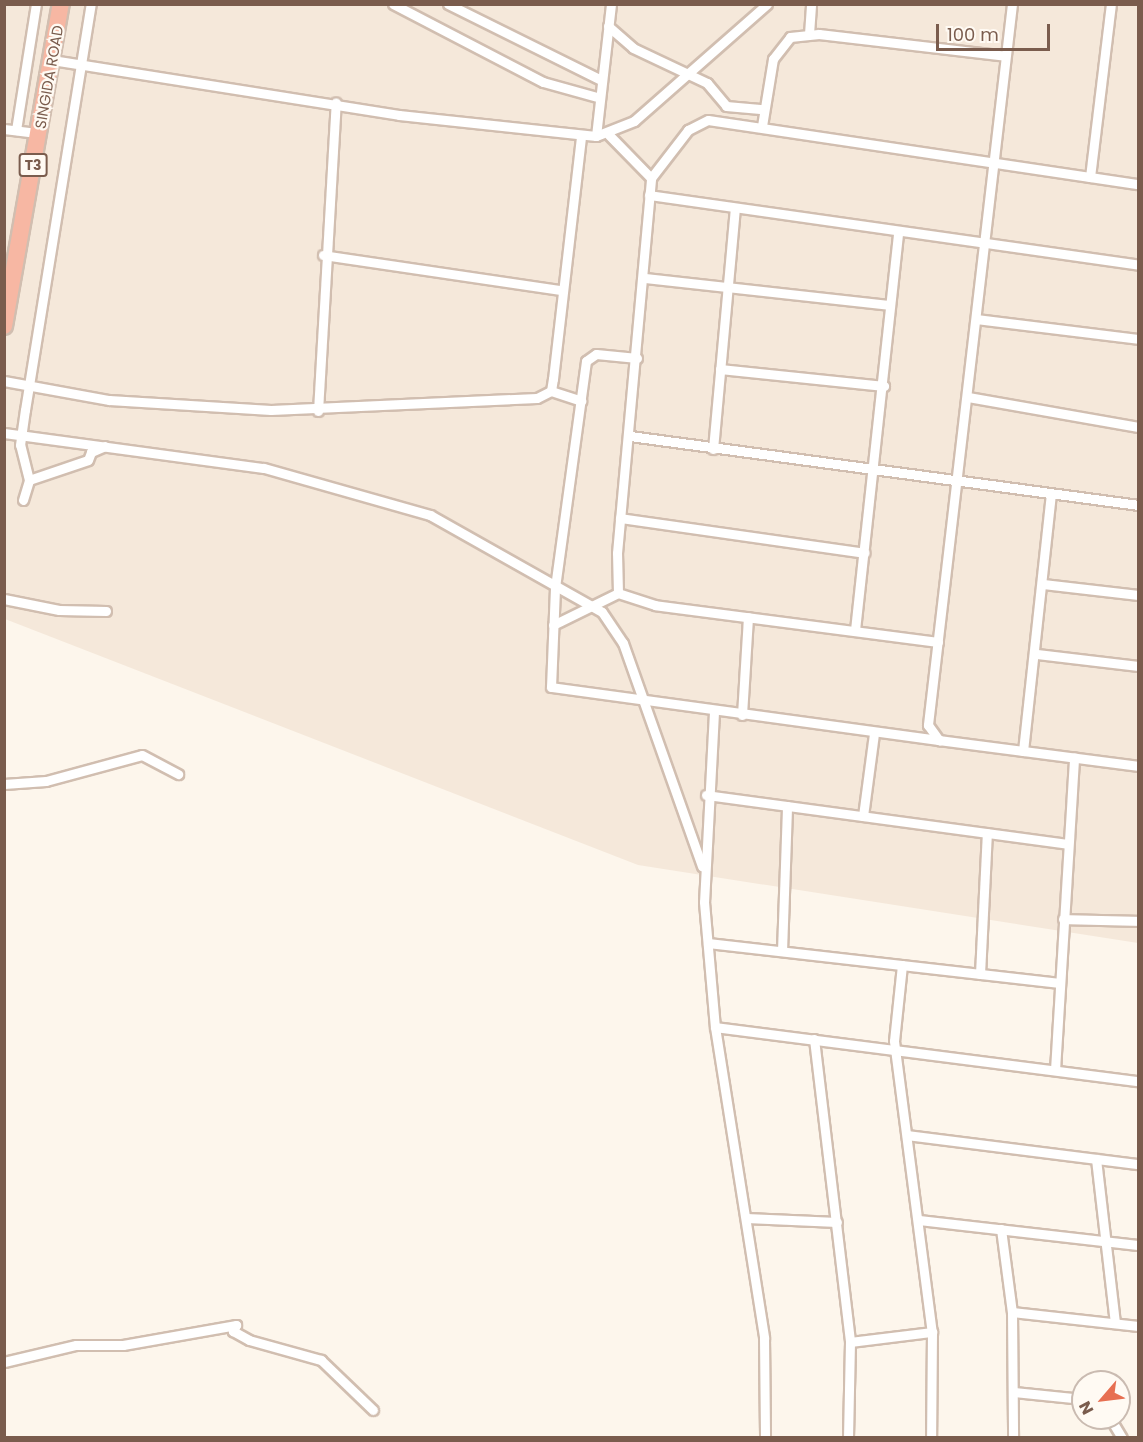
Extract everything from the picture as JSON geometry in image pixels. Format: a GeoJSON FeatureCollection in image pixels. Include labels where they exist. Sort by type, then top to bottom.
{"type":"FeatureCollection","features":[{"type":"Feature","properties":{"kind":"highway","name":"SINGIDA ROAD"},"geometry":{"type":"LineString","coordinates":[[4,326],[62,4]]}},
{"type":"Feature","properties":{"kind":"street"},"geometry":{"type":"LineString","coordinates":[[16,130],[36,4]]}},
{"type":"Feature","properties":{"kind":"street"},"geometry":{"type":"LineString","coordinates":[[23,500],[29,480],[21,435],[91,4]]}},
{"type":"Feature","properties":{"kind":"street"},"geometry":{"type":"LineString","coordinates":[[393,4],[543,82],[597,97]]}},
{"type":"Feature","properties":{"kind":"street"},"geometry":{"type":"LineString","coordinates":[[448,4],[599,79]]}},
{"type":"Feature","properties":{"kind":"street"},"geometry":{"type":"LineString","coordinates":[[596,136],[599,79],[611,4]]}},
{"type":"Feature","properties":{"kind":"street"},"geometry":{"type":"LineString","coordinates":[[52,60],[336,103],[581,136],[609,135],[687,74],[767,4]]}},
{"type":"Feature","properties":{"kind":"street"},"geometry":{"type":"LineString","coordinates":[[809,34],[811,4]]}},
{"type":"Feature","properties":{"kind":"street"},"geometry":{"type":"LineString","coordinates":[[939,740],[928,725],[1012,4]]}},
{"type":"Feature","properties":{"kind":"street"},"geometry":{"type":"LineString","coordinates":[[1090,177],[1111,4]]}},
{"type":"Feature","properties":{"kind":"street"},"geometry":{"type":"LineString","coordinates":[[608,26],[633,48],[707,83],[726,106],[763,110]]}},
{"type":"Feature","properties":{"kind":"street"},"geometry":{"type":"LineString","coordinates":[[762,126],[763,110],[778,46],[790,37],[809,34],[1005,56]]}},
{"type":"Feature","properties":{"kind":"street"},"geometry":{"type":"LineString","coordinates":[[318,411],[323,255],[336,103]]}},
{"type":"Feature","properties":{"kind":"street"},"geometry":{"type":"LineString","coordinates":[[618,592],[620,518],[645,278],[651,178],[697,123],[762,126],[1138,184]]}},
{"type":"Feature","properties":{"kind":"street"},"geometry":{"type":"LineString","coordinates":[[4,129],[39,133]]}},
{"type":"Feature","properties":{"kind":"street"},"geometry":{"type":"LineString","coordinates":[[609,135],[651,178]]}},
{"type":"Feature","properties":{"kind":"street"},"geometry":{"type":"LineString","coordinates":[[551,391],[561,290],[581,136]]}},
{"type":"Feature","properties":{"kind":"street"},"geometry":{"type":"LineString","coordinates":[[650,195],[1138,265]]}},
{"type":"Feature","properties":{"kind":"street"},"geometry":{"type":"LineString","coordinates":[[712,449],[735,208]]}},
{"type":"Feature","properties":{"kind":"street"},"geometry":{"type":"LineString","coordinates":[[855,630],[876,470],[889,305],[898,231]]}},
{"type":"Feature","properties":{"kind":"street"},"geometry":{"type":"LineString","coordinates":[[323,255],[561,290]]}},
{"type":"Feature","properties":{"kind":"street"},"geometry":{"type":"LineString","coordinates":[[645,278],[889,305]]}},
{"type":"Feature","properties":{"kind":"street"},"geometry":{"type":"LineString","coordinates":[[976,319],[1138,339]]}},
{"type":"Feature","properties":{"kind":"street"},"geometry":{"type":"LineString","coordinates":[[637,358],[590,355],[580,401],[555,588],[551,687],[645,703],[874,734],[939,740],[1138,766]]}},
{"type":"Feature","properties":{"kind":"street"},"geometry":{"type":"LineString","coordinates":[[720,369],[884,386]]}},
{"type":"Feature","properties":{"kind":"street"},"geometry":{"type":"LineString","coordinates":[[4,381],[109,400],[318,411],[496,404],[537,398],[551,391],[580,401]]}},
{"type":"Feature","properties":{"kind":"street"},"geometry":{"type":"LineString","coordinates":[[968,397],[1138,427]]}},
{"type":"Feature","properties":{"kind":"street"},"geometry":{"type":"LineString","coordinates":[[4,433],[264,468],[430,514],[591,608],[616,627],[702,866]]}},
{"type":"Feature","properties":{"kind":"street"},"geometry":{"type":"LineString","coordinates":[[630,436],[712,449],[1138,505]]}},
{"type":"Feature","properties":{"kind":"street"},"geometry":{"type":"LineString","coordinates":[[29,480],[88,460],[91,452],[105,446]]}},
{"type":"Feature","properties":{"kind":"street"},"geometry":{"type":"LineString","coordinates":[[1023,751],[1037,654],[1051,494]]}},
{"type":"Feature","properties":{"kind":"street"},"geometry":{"type":"LineString","coordinates":[[620,518],[865,553]]}},
{"type":"Feature","properties":{"kind":"street"},"geometry":{"type":"LineString","coordinates":[[1043,584],[1138,595]]}},
{"type":"Feature","properties":{"kind":"street"},"geometry":{"type":"LineString","coordinates":[[618,592],[654,605],[938,642]]}},
{"type":"Feature","properties":{"kind":"street"},"geometry":{"type":"LineString","coordinates":[[553,625],[591,608],[618,592]]}},
{"type":"Feature","properties":{"kind":"street"},"geometry":{"type":"LineString","coordinates":[[4,599],[59,610],[106,611]]}},
{"type":"Feature","properties":{"kind":"street"},"geometry":{"type":"LineString","coordinates":[[742,715],[748,617]]}},
{"type":"Feature","properties":{"kind":"street"},"geometry":{"type":"LineString","coordinates":[[1037,654],[1138,666]]}},
{"type":"Feature","properties":{"kind":"street"},"geometry":{"type":"LineString","coordinates":[[714,712],[702,866],[715,1026],[764,1338],[765,1437]]}},
{"type":"Feature","properties":{"kind":"street"},"geometry":{"type":"LineString","coordinates":[[863,816],[874,734]]}},
{"type":"Feature","properties":{"kind":"street"},"geometry":{"type":"LineString","coordinates":[[4,784],[46,781],[142,755],[178,774]]}},
{"type":"Feature","properties":{"kind":"street"},"geometry":{"type":"LineString","coordinates":[[1055,1070],[1074,758]]}},
{"type":"Feature","properties":{"kind":"street"},"geometry":{"type":"LineString","coordinates":[[706,795],[1067,844]]}},
{"type":"Feature","properties":{"kind":"street"},"geometry":{"type":"LineString","coordinates":[[782,951],[787,806]]}},
{"type":"Feature","properties":{"kind":"street"},"geometry":{"type":"LineString","coordinates":[[980,974],[987,833]]}},
{"type":"Feature","properties":{"kind":"street"},"geometry":{"type":"LineString","coordinates":[[1064,919],[1138,921]]}},
{"type":"Feature","properties":{"kind":"street"},"geometry":{"type":"LineString","coordinates":[[708,944],[1060,983]]}},
{"type":"Feature","properties":{"kind":"street"},"geometry":{"type":"LineString","coordinates":[[902,964],[897,1051],[932,1332],[931,1437]]}},
{"type":"Feature","properties":{"kind":"street"},"geometry":{"type":"LineString","coordinates":[[715,1026],[1138,1081]]}},
{"type":"Feature","properties":{"kind":"street"},"geometry":{"type":"LineString","coordinates":[[814,1039],[850,1342],[848,1437]]}},
{"type":"Feature","properties":{"kind":"street"},"geometry":{"type":"LineString","coordinates":[[907,1135],[1138,1164]]}},
{"type":"Feature","properties":{"kind":"street"},"geometry":{"type":"LineString","coordinates":[[1096,1159],[1115,1322]]}},
{"type":"Feature","properties":{"kind":"street"},"geometry":{"type":"LineString","coordinates":[[746,1218],[837,1222]]}},
{"type":"Feature","properties":{"kind":"street"},"geometry":{"type":"LineString","coordinates":[[919,1220],[1138,1245]]}},
{"type":"Feature","properties":{"kind":"street"},"geometry":{"type":"LineString","coordinates":[[1001,1229],[1012,1312],[1013,1437]]}},
{"type":"Feature","properties":{"kind":"street"},"geometry":{"type":"LineString","coordinates":[[1012,1312],[1138,1326]]}},
{"type":"Feature","properties":{"kind":"street"},"geometry":{"type":"LineString","coordinates":[[4,1362],[76,1346],[123,1345],[236,1325],[233,1331],[249,1340],[321,1360],[373,1410]]}},
{"type":"Feature","properties":{"kind":"street"},"geometry":{"type":"LineString","coordinates":[[850,1342],[932,1332]]}},
{"type":"Feature","properties":{"kind":"street"},"geometry":{"type":"LineString","coordinates":[[1014,1392],[1071,1398]]}},
{"type":"Feature","properties":{"kind":"shaded area"},"geometry":{"type":"Polygon","coordinates":[[[4,5],[1138,5],[1138,943],[638,865],[5,619],[4,5]]]}}]}
